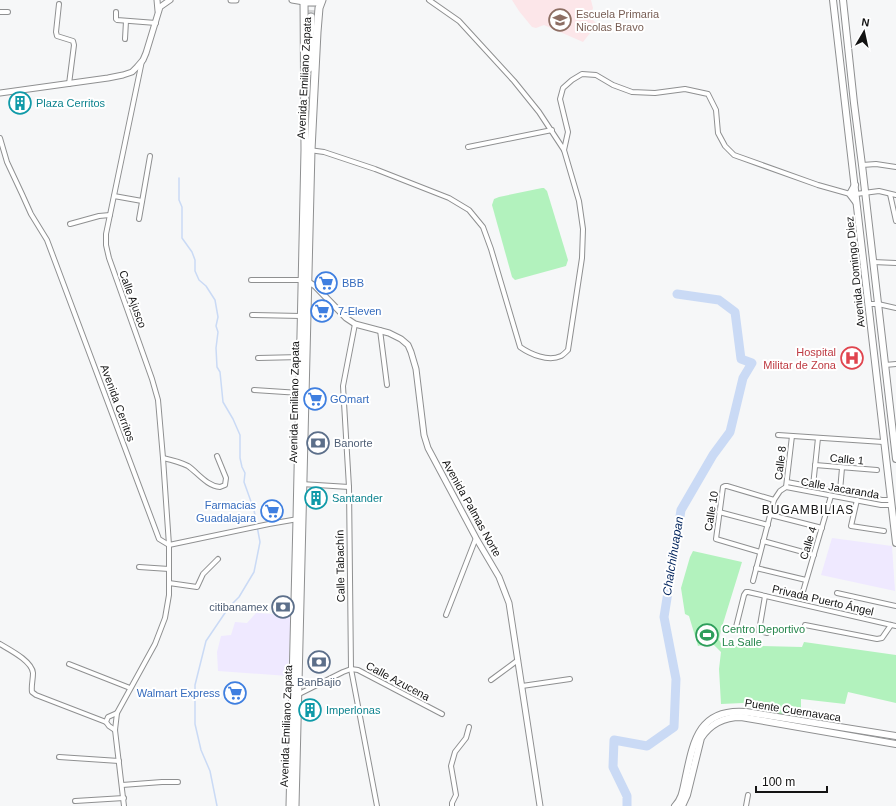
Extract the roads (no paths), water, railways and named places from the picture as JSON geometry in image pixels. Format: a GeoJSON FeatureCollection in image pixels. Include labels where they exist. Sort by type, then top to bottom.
{"type":"FeatureCollection","features":[{"type":"Feature","properties":{"kind":"main road","name":"Avenida Domingo Diez"},"geometry":{"type":"LineString","coordinates":[[833,0],[855,184],[853,194],[857,204],[883,442],[896,542]]}},
{"type":"Feature","properties":{"kind":"main road","name":"Avenida Domingo Diez"},"geometry":{"type":"LineString","coordinates":[[843,0],[896,459]]}},
{"type":"Feature","properties":{"kind":"main road"},"geometry":{"type":"LineString","coordinates":[[304,1],[318,2]]}},
{"type":"Feature","properties":{"kind":"main road","name":"Avenida Emiliano Zapata"},"geometry":{"type":"LineString","coordinates":[[304,1],[308,150]]}},
{"type":"Feature","properties":{"kind":"main road","name":"Avenida Emiliano Zapata"},"geometry":{"type":"LineString","coordinates":[[290,806],[294,727],[301,484],[308,150],[318,2]]}},
{"type":"Feature","properties":{"kind":"main road"},"geometry":{"type":"LineString","coordinates":[[308,150],[311,17]]}},
{"type":"Feature","properties":{"kind":"main road","name":"Avenida Emiliano Zapata"},"geometry":{"type":"LineString","coordinates":[[301,484],[300,393],[302,316],[305,281]]}},
{"type":"Feature","properties":{"kind":"main road"},"geometry":{"type":"LineString","coordinates":[[882,424],[892,423]]}},
{"type":"Feature","properties":{"kind":"main road","name":"Puente Cuernavaca"},"geometry":{"type":"LineString","coordinates":[[675,806],[680,800],[682,794],[693,747],[698,733],[713,718],[721,715],[740,712],[839,731],[896,744]]}},
{"type":"Feature","properties":{"kind":"main road","name":"Puente Cuernavaca"},"geometry":{"type":"LineString","coordinates":[[682,806],[687,794],[702,738],[706,730],[726,718],[741,717],[839,731],[896,736]]}},
{"type":"Feature","properties":{"kind":"main road","name":"Avenida Emiliano Zapata"},"geometry":{"type":"LineString","coordinates":[[294,727],[295,806]]}},
{"type":"Feature","properties":{"kind":"street"},"geometry":{"type":"LineString","coordinates":[[157,0],[158,12]]}},
{"type":"Feature","properties":{"kind":"street"},"geometry":{"type":"LineString","coordinates":[[0,93],[69,84],[123,75],[132,72],[142,60],[160,7],[167,0]]}},
{"type":"Feature","properties":{"kind":"street"},"geometry":{"type":"LineString","coordinates":[[231,0],[236,0]]}},
{"type":"Feature","properties":{"kind":"street"},"geometry":{"type":"LineString","coordinates":[[292,0],[304,1]]}},
{"type":"Feature","properties":{"kind":"street"},"geometry":{"type":"LineString","coordinates":[[308,150],[324,152],[409,182],[449,198],[469,210],[483,227],[520,347],[528,352],[554,358],[562,356],[568,350],[582,258],[583,229],[579,201],[564,150],[552,130],[514,81],[459,21],[428,0]]}},
{"type":"Feature","properties":{"kind":"street"},"geometry":{"type":"LineString","coordinates":[[59,4],[56,32],[57,36],[70,40],[74,45],[69,84]]}},
{"type":"Feature","properties":{"kind":"street"},"geometry":{"type":"LineString","coordinates":[[0,12],[8,12]]}},
{"type":"Feature","properties":{"kind":"street"},"geometry":{"type":"LineString","coordinates":[[116,12],[116,20],[156,22]]}},
{"type":"Feature","properties":{"kind":"street"},"geometry":{"type":"LineString","coordinates":[[125,39],[126,21]]}},
{"type":"Feature","properties":{"kind":"street","name":"Calle Ajusco"},"geometry":{"type":"LineString","coordinates":[[118,713],[130,688],[155,644],[165,618],[169,595],[169,545],[158,400],[109,258],[106,245],[110,215],[142,60]]}},
{"type":"Feature","properties":{"kind":"street"},"geometry":{"type":"LineString","coordinates":[[564,150],[568,132],[560,99],[563,88],[582,74],[596,75],[613,85],[632,92],[655,93],[685,89],[708,94],[716,110],[718,133],[725,146],[734,155],[818,186],[853,194],[878,192],[896,195]]}},
{"type":"Feature","properties":{"kind":"street"},"geometry":{"type":"LineString","coordinates":[[468,147],[552,130]]}},
{"type":"Feature","properties":{"kind":"street","name":"Avenida Cerritos"},"geometry":{"type":"LineString","coordinates":[[0,138],[7,162],[53,256],[157,536],[162,542],[169,545]]}},
{"type":"Feature","properties":{"kind":"street"},"geometry":{"type":"LineString","coordinates":[[139,219],[150,156]]}},
{"type":"Feature","properties":{"kind":"street"},"geometry":{"type":"LineString","coordinates":[[862,165],[876,164],[896,167]]}},
{"type":"Feature","properties":{"kind":"street"},"geometry":{"type":"LineString","coordinates":[[890,194],[896,220]]}},
{"type":"Feature","properties":{"kind":"street"},"geometry":{"type":"LineString","coordinates":[[114,196],[142,201]]}},
{"type":"Feature","properties":{"kind":"street"},"geometry":{"type":"LineString","coordinates":[[70,224],[99,216],[110,215]]}},
{"type":"Feature","properties":{"kind":"street"},"geometry":{"type":"LineString","coordinates":[[874,262],[896,263]]}},
{"type":"Feature","properties":{"kind":"street"},"geometry":{"type":"LineString","coordinates":[[251,280],[305,281]]}},
{"type":"Feature","properties":{"kind":"street","name":"Avenida Palmas Norte"},"geometry":{"type":"LineString","coordinates":[[305,281],[315,286],[346,318],[355,324],[380,330],[401,339],[408,345],[416,369],[424,435],[428,448],[476,538],[499,577],[509,604],[540,806]]}},
{"type":"Feature","properties":{"kind":"street"},"geometry":{"type":"LineString","coordinates":[[868,304],[878,304],[896,308]]}},
{"type":"Feature","properties":{"kind":"street"},"geometry":{"type":"LineString","coordinates":[[252,315],[302,316]]}},
{"type":"Feature","properties":{"kind":"street","name":"Calle Tabachín"},"geometry":{"type":"LineString","coordinates":[[355,324],[343,386],[349,487],[350,669],[377,806]]}},
{"type":"Feature","properties":{"kind":"street"},"geometry":{"type":"LineString","coordinates":[[380,330],[387,385]]}},
{"type":"Feature","properties":{"kind":"street"},"geometry":{"type":"LineString","coordinates":[[258,358],[301,357]]}},
{"type":"Feature","properties":{"kind":"street"},"geometry":{"type":"LineString","coordinates":[[885,365],[896,364]]}},
{"type":"Feature","properties":{"kind":"street"},"geometry":{"type":"LineString","coordinates":[[254,390],[300,393]]}},
{"type":"Feature","properties":{"kind":"street"},"geometry":{"type":"LineString","coordinates":[[778,435],[883,442]]}},
{"type":"Feature","properties":{"kind":"street","name":"Calle 8"},"geometry":{"type":"LineString","coordinates":[[774,500],[780,491],[786,487],[792,436]]}},
{"type":"Feature","properties":{"kind":"street"},"geometry":{"type":"LineString","coordinates":[[813,486],[818,438]]}},
{"type":"Feature","properties":{"kind":"street"},"geometry":{"type":"LineString","coordinates":[[163,458],[188,466],[213,485],[220,487],[225,484],[226,478],[217,456]]}},
{"type":"Feature","properties":{"kind":"street","name":"Calle 1"},"geometry":{"type":"LineString","coordinates":[[815,465],[877,470]]}},
{"type":"Feature","properties":{"kind":"street"},"geometry":{"type":"LineString","coordinates":[[840,491],[842,468]]}},
{"type":"Feature","properties":{"kind":"street","name":"Calle Jacaranda"},"geometry":{"type":"LineString","coordinates":[[787,482],[891,502]]}},
{"type":"Feature","properties":{"kind":"street"},"geometry":{"type":"LineString","coordinates":[[301,484],[349,487]]}},
{"type":"Feature","properties":{"kind":"street","name":"Calle 10"},"geometry":{"type":"LineString","coordinates":[[760,552],[716,539],[723,487],[725,486],[774,500]]}},
{"type":"Feature","properties":{"kind":"street","name":"Calle Jacaranda"},"geometry":{"type":"LineString","coordinates":[[786,487],[881,505],[891,502]]}},
{"type":"Feature","properties":{"kind":"street","name":"Calle 4"},"geometry":{"type":"LineString","coordinates":[[802,595],[831,496]]}},
{"type":"Feature","properties":{"kind":"street"},"geometry":{"type":"LineString","coordinates":[[753,581],[774,500]]}},
{"type":"Feature","properties":{"kind":"street"},"geometry":{"type":"LineString","coordinates":[[857,500],[852,526],[884,531]]}},
{"type":"Feature","properties":{"kind":"street"},"geometry":{"type":"LineString","coordinates":[[719,512],[768,525]]}},
{"type":"Feature","properties":{"kind":"street"},"geometry":{"type":"LineString","coordinates":[[771,515],[822,528]]}},
{"type":"Feature","properties":{"kind":"street"},"geometry":{"type":"LineString","coordinates":[[169,545],[246,528],[300,519]]}},
{"type":"Feature","properties":{"kind":"street"},"geometry":{"type":"LineString","coordinates":[[446,615],[476,538]]}},
{"type":"Feature","properties":{"kind":"street"},"geometry":{"type":"LineString","coordinates":[[763,541],[814,555]]}},
{"type":"Feature","properties":{"kind":"street"},"geometry":{"type":"LineString","coordinates":[[169,582],[197,587],[203,574],[218,559]]}},
{"type":"Feature","properties":{"kind":"street"},"geometry":{"type":"LineString","coordinates":[[139,567],[169,569]]}},
{"type":"Feature","properties":{"kind":"street"},"geometry":{"type":"LineString","coordinates":[[756,568],[806,580]]}},
{"type":"Feature","properties":{"kind":"street","name":"Privada Puerto Ángel"},"geometry":{"type":"LineString","coordinates":[[735,631],[746,592],[894,625]]}},
{"type":"Feature","properties":{"kind":"street"},"geometry":{"type":"LineString","coordinates":[[837,593],[896,606]]}},
{"type":"Feature","properties":{"kind":"street"},"geometry":{"type":"LineString","coordinates":[[765,596],[759,631],[767,633]]}},
{"type":"Feature","properties":{"kind":"street"},"geometry":{"type":"LineString","coordinates":[[805,625],[877,639],[882,638],[894,625]]}},
{"type":"Feature","properties":{"kind":"street"},"geometry":{"type":"LineString","coordinates":[[0,644],[22,658],[31,667],[33,674],[31,686],[32,692],[106,722],[109,726],[116,730]]}},
{"type":"Feature","properties":{"kind":"street"},"geometry":{"type":"LineString","coordinates":[[491,680],[518,660]]}},
{"type":"Feature","properties":{"kind":"street"},"geometry":{"type":"LineString","coordinates":[[70,664],[130,688]]}},
{"type":"Feature","properties":{"kind":"street","name":"Calle Azucena"},"geometry":{"type":"LineString","coordinates":[[295,696],[350,669],[358,670],[442,714]]}},
{"type":"Feature","properties":{"kind":"street"},"geometry":{"type":"LineString","coordinates":[[522,686],[570,679]]}},
{"type":"Feature","properties":{"kind":"street"},"geometry":{"type":"LineString","coordinates":[[106,722],[108,716],[118,713],[116,730],[124,806]]}},
{"type":"Feature","properties":{"kind":"street"},"geometry":{"type":"LineString","coordinates":[[452,806],[456,795],[451,766],[455,752],[468,734],[469,727]]}},
{"type":"Feature","properties":{"kind":"street"},"geometry":{"type":"LineString","coordinates":[[59,757],[119,761]]}},
{"type":"Feature","properties":{"kind":"street"},"geometry":{"type":"LineString","coordinates":[[122,785],[178,782]]}},
{"type":"Feature","properties":{"kind":"street"},"geometry":{"type":"LineString","coordinates":[[746,806],[748,794]]}},
{"type":"Feature","properties":{"kind":"street"},"geometry":{"type":"LineString","coordinates":[[75,801],[124,798]]}},
{"type":"Feature","properties":{"kind":"waterway"},"geometry":{"type":"LineString","coordinates":[[179,178],[179,200],[182,207],[182,238],[192,252],[195,260],[195,271],[199,280],[206,286],[215,300],[218,317],[216,326],[218,332],[216,348],[217,367],[220,372],[223,402],[240,435],[240,458],[245,473],[244,482],[254,510],[260,542],[254,572],[239,597],[229,607],[206,641],[195,685],[195,724],[201,750],[210,771],[217,806]]}},
{"type":"Feature","properties":{"kind":"waterway","name":"Chalchihuapan"},"geometry":{"type":"LineString","coordinates":[[627,806],[627,796],[613,767],[614,740],[647,746],[674,727],[676,679],[664,617],[681,510],[713,455],[730,432],[743,378],[752,363],[741,359],[735,312],[719,300],[677,294]]}},
{"type":"Feature","properties":{"kind":"tunnel"},"geometry":{"type":"LineString","coordinates":[[311,17],[312,0]]}},
{"type":"Feature","properties":{"kind":"place","name":"Escuela Primaria Nicolas Bravo"},"geometry":{"type":"Point","coordinates":[560,20]}},
{"type":"Feature","properties":{"kind":"place","name":"Plaza Cerritos"},"geometry":{"type":"Point","coordinates":[20,103]}},
{"type":"Feature","properties":{"kind":"place","name":"BBB"},"geometry":{"type":"Point","coordinates":[326,283]}},
{"type":"Feature","properties":{"kind":"place","name":"7-Eleven"},"geometry":{"type":"Point","coordinates":[322,311]}},
{"type":"Feature","properties":{"kind":"place","name":"Hospital Militar de Zona"},"geometry":{"type":"Point","coordinates":[852,358]}},
{"type":"Feature","properties":{"kind":"place","name":"GOmart"},"geometry":{"type":"Point","coordinates":[315,399]}},
{"type":"Feature","properties":{"kind":"place","name":"Banorte"},"geometry":{"type":"Point","coordinates":[318,443]}},
{"type":"Feature","properties":{"kind":"place","name":"Santander"},"geometry":{"type":"Point","coordinates":[316,498]}},
{"type":"Feature","properties":{"kind":"place","name":"Farmacias Guadalajara"},"geometry":{"type":"Point","coordinates":[272,511]}},
{"type":"Feature","properties":{"kind":"place","name":"citibanamex"},"geometry":{"type":"Point","coordinates":[283,607]}},
{"type":"Feature","properties":{"kind":"place","name":"Centro Deportivo La Salle"},"geometry":{"type":"Point","coordinates":[707,635]}},
{"type":"Feature","properties":{"kind":"place","name":"BanBajio"},"geometry":{"type":"Point","coordinates":[319,662]}},
{"type":"Feature","properties":{"kind":"place","name":"Walmart Express"},"geometry":{"type":"Point","coordinates":[235,693]}},
{"type":"Feature","properties":{"kind":"place","name":"Imperlonas"},"geometry":{"type":"Point","coordinates":[310,710]}},
{"type":"Feature","properties":{"kind":"district","name":"BUGAMBILIAS"},"geometry":{"type":"Point","coordinates":[808,510]}}]}
